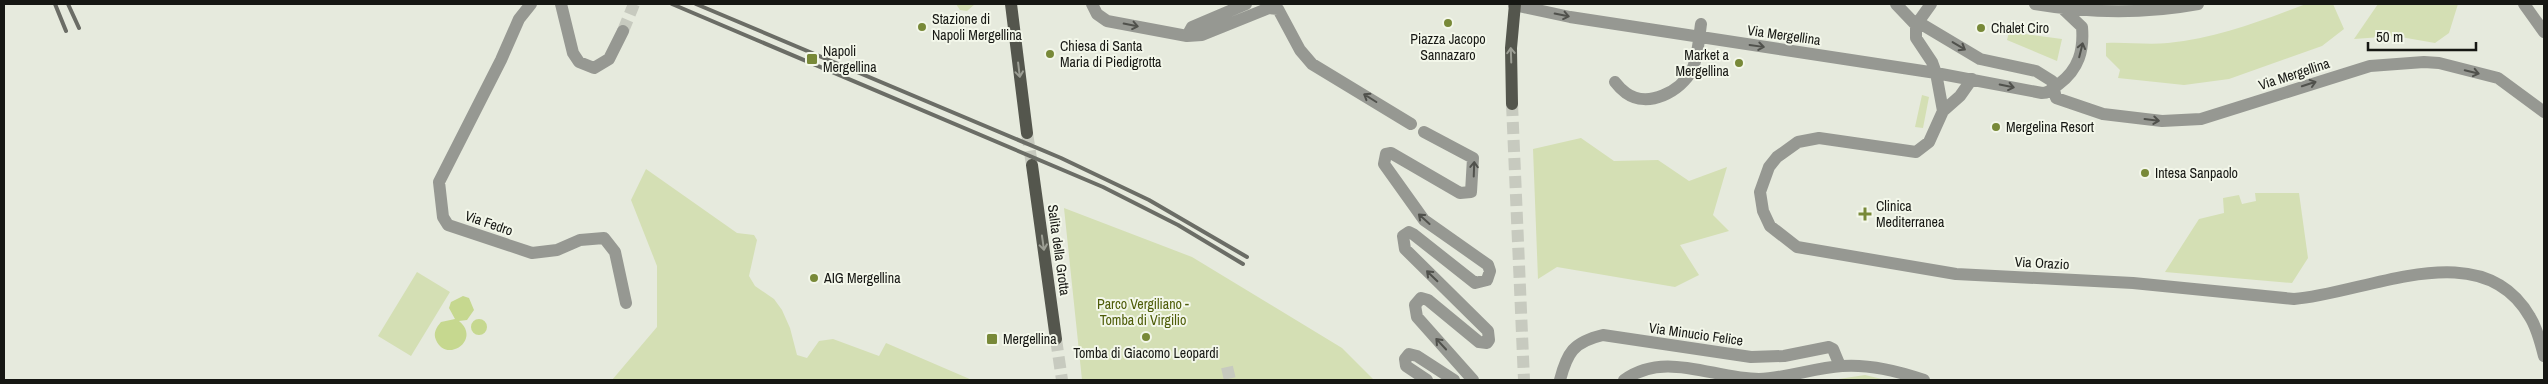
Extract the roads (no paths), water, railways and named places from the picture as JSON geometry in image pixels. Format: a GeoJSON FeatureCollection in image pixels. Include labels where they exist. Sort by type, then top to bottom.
{"type":"FeatureCollection","features":[{"type":"Feature","properties":{"kind":"main road"},"geometry":{"type":"LineString","coordinates":[[1011,4],[1027,133]]}},
{"type":"Feature","properties":{"kind":"main road"},"geometry":{"type":"LineString","coordinates":[[1512,104],[1511,48],[1513,4]]}},
{"type":"Feature","properties":{"kind":"main road","name":"Salita della Grotta"},"geometry":{"type":"LineString","coordinates":[[1032,165],[1056,339]]}},
{"type":"Feature","properties":{"kind":"street","name":"Via Fedro"},"geometry":{"type":"LineString","coordinates":[[531,4],[519,19],[501,60],[439,182],[443,217],[448,225],[532,253],[557,250],[580,240],[604,238],[615,252],[626,303]]}},
{"type":"Feature","properties":{"kind":"street"},"geometry":{"type":"LineString","coordinates":[[561,4],[573,53],[579,62],[594,68],[609,59],[623,32]]}},
{"type":"Feature","properties":{"kind":"street"},"geometry":{"type":"LineString","coordinates":[[1092,4],[1096,14],[1107,21],[1187,36],[1202,35],[1269,8],[1276,8],[1281,12],[1300,50],[1312,64],[1411,124]]}},
{"type":"Feature","properties":{"kind":"street"},"geometry":{"type":"LineString","coordinates":[[1187,36],[1192,26],[1246,4]]}},
{"type":"Feature","properties":{"kind":"street","name":"Via Mergellina"},"geometry":{"type":"LineString","coordinates":[[1513,4],[1570,17],[1936,73],[2042,93],[2048,93],[2054,88]]}},
{"type":"Feature","properties":{"kind":"street"},"geometry":{"type":"LineString","coordinates":[[1896,4],[1916,25]]}},
{"type":"Feature","properties":{"kind":"street"},"geometry":{"type":"LineString","coordinates":[[1931,4],[1916,25],[1916,38],[1932,62],[1936,73],[1942,111]]}},
{"type":"Feature","properties":{"kind":"street"},"geometry":{"type":"LineString","coordinates":[[2034,4],[2063,9],[2115,11],[2172,8],[2198,4]]}},
{"type":"Feature","properties":{"kind":"street"},"geometry":{"type":"LineString","coordinates":[[2524,4],[2544,32]]}},
{"type":"Feature","properties":{"kind":"street"},"geometry":{"type":"LineString","coordinates":[[2054,88],[2074,71],[2083,42],[2082,27],[2063,9]]}},
{"type":"Feature","properties":{"kind":"street"},"geometry":{"type":"LineString","coordinates":[[1615,82],[1627,94],[1638,98],[1655,98],[1668,93],[1684,83],[1693,68],[1701,24]]}},
{"type":"Feature","properties":{"kind":"street","name":"Via Mergellina"},"geometry":{"type":"LineString","coordinates":[[1916,25],[1923,25],[1980,59],[2036,71],[2052,81],[2056,98],[2092,111],[2162,121],[2201,119],[2370,66],[2424,62],[2439,63],[2498,78],[2544,112]]}},
{"type":"Feature","properties":{"kind":"street","name":"Via Orazio"},"geometry":{"type":"LineString","coordinates":[[1972,79],[1960,96],[1942,111],[1929,142],[1916,152],[1820,138],[1798,142],[1784,152],[1770,167],[1760,192],[1764,211],[1770,226],[1797,247],[1956,274],[2133,283],[2294,299],[2318,297],[2399,278],[2460,271],[2495,281],[2508,289],[2531,318],[2544,356]]}},
{"type":"Feature","properties":{"kind":"street"},"geometry":{"type":"LineString","coordinates":[[1424,132],[1473,158],[1471,192],[1460,193],[1391,154],[1386,154],[1384,164],[1424,220],[1488,265],[1490,272],[1487,280],[1475,283],[1413,234],[1409,232],[1403,236],[1405,249],[1488,331],[1489,340],[1487,343],[1480,342],[1425,298],[1418,299],[1415,305],[1414,310],[1417,318],[1473,380]]}},
{"type":"Feature","properties":{"kind":"street","name":"Via Minucio Felice"},"geometry":{"type":"LineString","coordinates":[[1560,380],[1566,359],[1571,350],[1603,335],[1751,357],[1784,356],[1829,347],[1833,350],[1840,366]]}},
{"type":"Feature","properties":{"kind":"street"},"geometry":{"type":"LineString","coordinates":[[1427,380],[1406,366],[1405,359],[1409,354],[1418,356],[1454,380]]}},
{"type":"Feature","properties":{"kind":"street"},"geometry":{"type":"LineString","coordinates":[[1624,380],[1646,369],[1665,366],[1757,379],[1840,366],[1877,368],[1924,380]]}},
{"type":"Feature","properties":{"kind":"tunnel"},"geometry":{"type":"LineString","coordinates":[[623,31],[634,4]]}},
{"type":"Feature","properties":{"kind":"tunnel"},"geometry":{"type":"LineString","coordinates":[[1512,104],[1524,380]]}},
{"type":"Feature","properties":{"kind":"tunnel"},"geometry":{"type":"LineString","coordinates":[[1027,133],[1032,165]]}},
{"type":"Feature","properties":{"kind":"tunnel"},"geometry":{"type":"LineString","coordinates":[[1056,339],[1062,380]]}},
{"type":"Feature","properties":{"kind":"tunnel"},"geometry":{"type":"LineString","coordinates":[[1227,367],[1230,380]]}},
{"type":"Feature","properties":{"kind":"railway"},"geometry":{"type":"LineString","coordinates":[[55,4],[66,31]]}},
{"type":"Feature","properties":{"kind":"railway"},"geometry":{"type":"LineString","coordinates":[[68,4],[79,28]]}},
{"type":"Feature","properties":{"kind":"railway"},"geometry":{"type":"LineString","coordinates":[[672,4],[1103,187],[1178,225],[1243,264]]}},
{"type":"Feature","properties":{"kind":"railway"},"geometry":{"type":"LineString","coordinates":[[696,4],[1061,158],[1149,200],[1247,257]]}},
{"type":"Feature","properties":{"kind":"place","name":"Piazza Jacopo Sannazaro"},"geometry":{"type":"Point","coordinates":[1448,23]}},
{"type":"Feature","properties":{"kind":"place","name":"Stazione di Napoli Mergellina"},"geometry":{"type":"Point","coordinates":[922,27]}},
{"type":"Feature","properties":{"kind":"place","name":"Chalet Ciro"},"geometry":{"type":"Point","coordinates":[1981,28]}},
{"type":"Feature","properties":{"kind":"place","name":"Chiesa di Santa Maria di Piedigrotta"},"geometry":{"type":"Point","coordinates":[1050,54]}},
{"type":"Feature","properties":{"kind":"place","name":"Napoli Mergellina"},"geometry":{"type":"Point","coordinates":[812,59]}},
{"type":"Feature","properties":{"kind":"place","name":"Market a Mergellina"},"geometry":{"type":"Point","coordinates":[1739,63]}},
{"type":"Feature","properties":{"kind":"place","name":"Mergelina Resort"},"geometry":{"type":"Point","coordinates":[1996,127]}},
{"type":"Feature","properties":{"kind":"place","name":"Intesa Sanpaolo"},"geometry":{"type":"Point","coordinates":[2145,173]}},
{"type":"Feature","properties":{"kind":"place","name":"Clinica Mediterranea"},"geometry":{"type":"Point","coordinates":[1865,214]}},
{"type":"Feature","properties":{"kind":"place","name":"AIG Mergellina"},"geometry":{"type":"Point","coordinates":[814,278]}},
{"type":"Feature","properties":{"kind":"place","name":"Tomba di Giacomo Leopardi"},"geometry":{"type":"Point","coordinates":[1146,337]}},
{"type":"Feature","properties":{"kind":"place","name":"Mergellina"},"geometry":{"type":"Point","coordinates":[992,339]}},
{"type":"Feature","properties":{"kind":"park label","name":"Parco Vergiliano - Tomba di Virgilio"},"geometry":{"type":"Point","coordinates":[1143,312]}}]}
